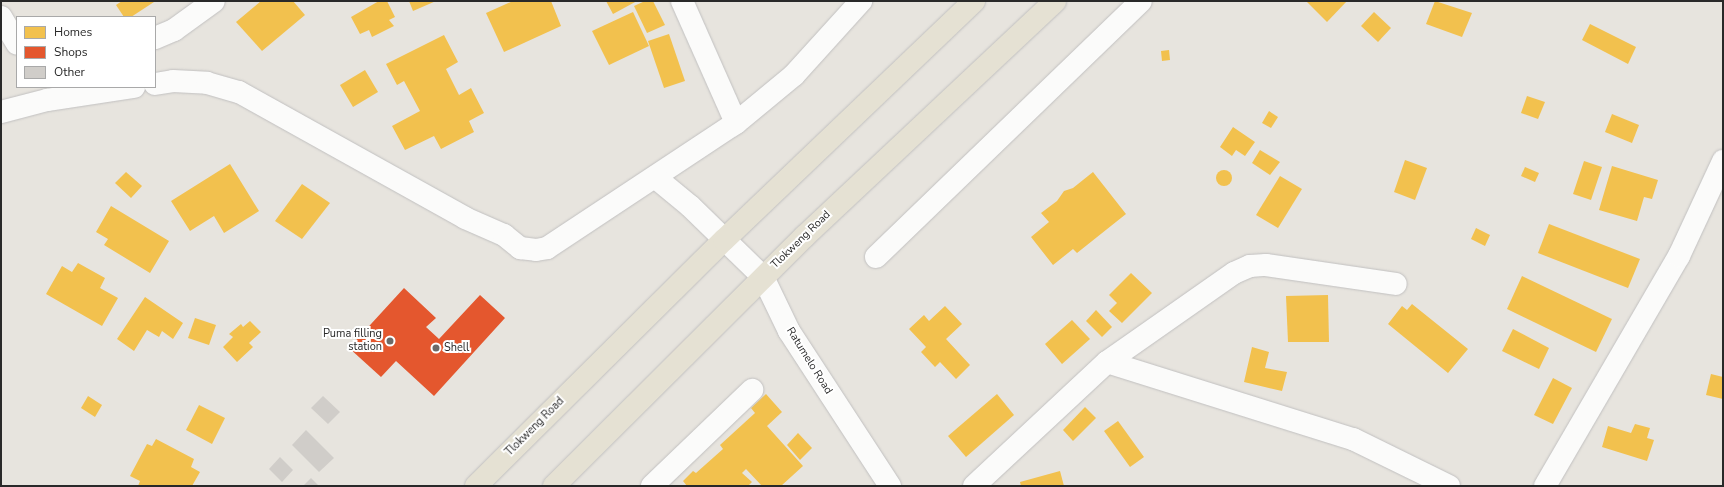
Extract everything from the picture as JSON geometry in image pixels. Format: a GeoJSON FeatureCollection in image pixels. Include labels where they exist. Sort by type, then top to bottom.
{"type":"FeatureCollection","features":[{"type":"Feature","properties":{"kind":"main road","name":"Tlokweng Road"},"geometry":{"type":"LineString","coordinates":[[476,486],[724,240],[974,1]]}},
{"type":"Feature","properties":{"kind":"main road","name":"Tlokweng Road"},"geometry":{"type":"LineString","coordinates":[[554,486],[763,277],[1055,1]]}},
{"type":"Feature","properties":{"kind":"street"},"geometry":{"type":"LineString","coordinates":[[156,38],[174,30],[214,1]]}},
{"type":"Feature","properties":{"kind":"street"},"geometry":{"type":"LineString","coordinates":[[682,1],[736,124]]}},
{"type":"Feature","properties":{"kind":"street"},"geometry":{"type":"LineString","coordinates":[[156,84],[173,81],[207,82],[239,92],[465,218],[504,235],[520,248],[536,250],[547,248],[656,178],[736,124],[794,75],[861,1]]}},
{"type":"Feature","properties":{"kind":"street"},"geometry":{"type":"LineString","coordinates":[[876,257],[1141,1]]}},
{"type":"Feature","properties":{"kind":"street"},"geometry":{"type":"LineString","coordinates":[[1,17],[16,42]]}},
{"type":"Feature","properties":{"kind":"street"},"geometry":{"type":"LineString","coordinates":[[1,112],[45,94],[121,88]]}},
{"type":"Feature","properties":{"kind":"street"},"geometry":{"type":"LineString","coordinates":[[1545,486],[1679,256],[1723,161]]}},
{"type":"Feature","properties":{"kind":"street","name":"Ratumelo Road"},"geometry":{"type":"LineString","coordinates":[[656,178],[690,206],[763,277],[789,331],[890,486]]}},
{"type":"Feature","properties":{"kind":"street"},"geometry":{"type":"LineString","coordinates":[[974,486],[1107,362],[1234,273],[1250,266],[1266,265],[1396,284]]}},
{"type":"Feature","properties":{"kind":"street"},"geometry":{"type":"LineString","coordinates":[[1107,362],[1353,439],[1449,486]]}},
{"type":"Feature","properties":{"kind":"street"},"geometry":{"type":"LineString","coordinates":[[652,486],[752,390]]}},
{"type":"Feature","properties":{"kind":"building: Homes"},"geometry":{"type":"Polygon","coordinates":[[[122,1],[154,2],[133,16],[123,16],[116,5],[122,1]]]}},
{"type":"Feature","properties":{"kind":"building: Homes"},"geometry":{"type":"Polygon","coordinates":[[[261,1],[293,1],[305,15],[262,51],[236,22],[261,1]]]}},
{"type":"Feature","properties":{"kind":"building: Homes"},"geometry":{"type":"Polygon","coordinates":[[[379,1],[387,1],[395,17],[389,20],[394,26],[372,37],[369,30],[360,34],[351,17],[379,1]]]}},
{"type":"Feature","properties":{"kind":"building: Homes"},"geometry":{"type":"Polygon","coordinates":[[[409,1],[436,1],[413,11],[409,1]]]}},
{"type":"Feature","properties":{"kind":"building: Homes"},"geometry":{"type":"Polygon","coordinates":[[[513,1],[551,1],[561,26],[504,52],[486,13],[513,1]]]}},
{"type":"Feature","properties":{"kind":"building: Homes"},"geometry":{"type":"Polygon","coordinates":[[[606,1],[637,1],[613,14],[606,1]]]}},
{"type":"Feature","properties":{"kind":"building: Homes"},"geometry":{"type":"Polygon","coordinates":[[[645,1],[653,1],[665,25],[647,33],[634,6],[645,1]]]}},
{"type":"Feature","properties":{"kind":"building: Homes"},"geometry":{"type":"Polygon","coordinates":[[[1306,1],[1347,1],[1327,22],[1306,1]]]}},
{"type":"Feature","properties":{"kind":"building: Homes"},"geometry":{"type":"Polygon","coordinates":[[[1435,1],[1472,13],[1462,37],[1426,24],[1435,1]]]}},
{"type":"Feature","properties":{"kind":"building: Homes"},"geometry":{"type":"Polygon","coordinates":[[[633,12],[649,46],[609,65],[592,31],[633,12]]]}},
{"type":"Feature","properties":{"kind":"building: Homes"},"geometry":{"type":"Polygon","coordinates":[[[1374,12],[1391,28],[1378,42],[1361,26],[1374,12]]]}},
{"type":"Feature","properties":{"kind":"building: Homes"},"geometry":{"type":"Polygon","coordinates":[[[1590,24],[1636,47],[1628,64],[1582,40],[1590,24]]]}},
{"type":"Feature","properties":{"kind":"building: Homes"},"geometry":{"type":"Polygon","coordinates":[[[669,34],[685,81],[664,88],[648,41],[669,34]]]}},
{"type":"Feature","properties":{"kind":"building: Homes"},"geometry":{"type":"Polygon","coordinates":[[[444,35],[458,62],[446,69],[459,95],[471,88],[484,113],[469,121],[474,132],[441,149],[434,136],[405,150],[392,126],[420,111],[404,81],[397,85],[386,64],[444,35]]]}},
{"type":"Feature","properties":{"kind":"building: Homes"},"geometry":{"type":"Polygon","coordinates":[[[1169,50],[1170,60],[1162,61],[1161,51],[1169,50]]]}},
{"type":"Feature","properties":{"kind":"building: Homes"},"geometry":{"type":"Polygon","coordinates":[[[365,70],[378,92],[353,107],[340,85],[365,70]]]}},
{"type":"Feature","properties":{"kind":"building: Homes"},"geometry":{"type":"Polygon","coordinates":[[[1527,96],[1545,102],[1538,119],[1521,113],[1527,96]]]}},
{"type":"Feature","properties":{"kind":"building: Homes"},"geometry":{"type":"Polygon","coordinates":[[[1269,111],[1278,117],[1271,128],[1262,123],[1269,111]]]}},
{"type":"Feature","properties":{"kind":"building: Homes"},"geometry":{"type":"Polygon","coordinates":[[[1612,114],[1639,125],[1632,143],[1605,132],[1612,114]]]}},
{"type":"Feature","properties":{"kind":"building: Homes"},"geometry":{"type":"Polygon","coordinates":[[[1233,127],[1255,142],[1245,156],[1236,150],[1232,156],[1220,147],[1233,127]]]}},
{"type":"Feature","properties":{"kind":"building: Homes"},"geometry":{"type":"Polygon","coordinates":[[[1260,150],[1280,162],[1270,175],[1252,163],[1260,150]]]}},
{"type":"Feature","properties":{"kind":"building: Homes"},"geometry":{"type":"Polygon","coordinates":[[[1405,160],[1427,168],[1415,200],[1394,192],[1405,160]]]}},
{"type":"Feature","properties":{"kind":"building: Homes"},"geometry":{"type":"Polygon","coordinates":[[[1584,161],[1602,167],[1591,200],[1573,194],[1584,161]]]}},
{"type":"Feature","properties":{"kind":"building: Homes"},"geometry":{"type":"Polygon","coordinates":[[[230,164],[259,211],[224,233],[214,216],[190,231],[171,201],[230,164]]]}},
{"type":"Feature","properties":{"kind":"building: Homes"},"geometry":{"type":"Polygon","coordinates":[[[1612,166],[1658,180],[1652,199],[1644,197],[1637,221],[1599,210],[1612,166]]]}},
{"type":"Feature","properties":{"kind":"building: Homes"},"geometry":{"type":"Polygon","coordinates":[[[1525,167],[1539,173],[1535,182],[1521,176],[1525,167]]]}},
{"type":"Feature","properties":{"kind":"building: Homes"},"geometry":{"type":"Polygon","coordinates":[[[1224,170],[1230,172],[1232,178],[1230,184],[1224,186],[1218,184],[1216,178],[1218,172],[1224,170]]]}},
{"type":"Feature","properties":{"kind":"building: Homes"},"geometry":{"type":"Polygon","coordinates":[[[126,172],[142,186],[131,198],[115,183],[126,172]]]}},
{"type":"Feature","properties":{"kind":"building: Homes"},"geometry":{"type":"Polygon","coordinates":[[[1093,172],[1126,214],[1077,253],[1073,249],[1053,265],[1031,237],[1049,222],[1041,213],[1057,201],[1064,191],[1073,188],[1093,172]]]}},
{"type":"Feature","properties":{"kind":"building: Homes"},"geometry":{"type":"Polygon","coordinates":[[[1280,176],[1302,189],[1278,228],[1256,215],[1280,176]]]}},
{"type":"Feature","properties":{"kind":"building: Homes"},"geometry":{"type":"Polygon","coordinates":[[[302,184],[330,203],[302,239],[275,221],[302,184]]]}},
{"type":"Feature","properties":{"kind":"building: Homes"},"geometry":{"type":"Polygon","coordinates":[[[111,206],[169,241],[150,273],[104,245],[108,239],[96,232],[111,206]]]}},
{"type":"Feature","properties":{"kind":"building: Homes"},"geometry":{"type":"Polygon","coordinates":[[[1549,224],[1640,259],[1628,288],[1538,253],[1549,224]]]}},
{"type":"Feature","properties":{"kind":"building: Homes"},"geometry":{"type":"Polygon","coordinates":[[[1476,228],[1490,235],[1485,246],[1471,239],[1476,228]]]}},
{"type":"Feature","properties":{"kind":"building: Homes"},"geometry":{"type":"Polygon","coordinates":[[[78,263],[105,278],[100,288],[118,298],[102,326],[46,294],[62,266],[72,272],[78,263]]]}},
{"type":"Feature","properties":{"kind":"building: Homes"},"geometry":{"type":"Polygon","coordinates":[[[1131,273],[1152,293],[1122,323],[1109,311],[1117,303],[1109,295],[1131,273]]]}},
{"type":"Feature","properties":{"kind":"building: Homes"},"geometry":{"type":"Polygon","coordinates":[[[1522,276],[1612,319],[1596,352],[1507,309],[1522,276]]]}},
{"type":"Feature","properties":{"kind":"building: Homes"},"geometry":{"type":"Polygon","coordinates":[[[1328,295],[1329,342],[1288,342],[1286,296],[1328,295]]]}},
{"type":"Feature","properties":{"kind":"building: Homes"},"geometry":{"type":"Polygon","coordinates":[[[145,297],[183,323],[173,339],[162,331],[159,337],[147,330],[134,351],[117,339],[145,297]]]}},
{"type":"Feature","properties":{"kind":"building: Homes"},"geometry":{"type":"Polygon","coordinates":[[[1412,304],[1468,349],[1448,373],[1388,324],[1402,306],[1407,310],[1412,304]]]}},
{"type":"Feature","properties":{"kind":"building: Homes"},"geometry":{"type":"Polygon","coordinates":[[[945,306],[962,324],[946,339],[970,365],[956,379],[940,362],[935,367],[921,352],[926,347],[909,329],[924,315],[929,321],[945,306]]]}},
{"type":"Feature","properties":{"kind":"building: Homes"},"geometry":{"type":"Polygon","coordinates":[[[1096,310],[1112,327],[1102,337],[1086,321],[1096,310]]]}},
{"type":"Feature","properties":{"kind":"building: Homes"},"geometry":{"type":"Polygon","coordinates":[[[195,318],[216,325],[209,345],[188,338],[195,318]]]}},
{"type":"Feature","properties":{"kind":"building: Homes"},"geometry":{"type":"Polygon","coordinates":[[[1072,320],[1090,339],[1062,364],[1045,344],[1072,320]]]}},
{"type":"Feature","properties":{"kind":"building: Homes"},"geometry":{"type":"Polygon","coordinates":[[[250,321],[261,332],[249,343],[253,347],[237,362],[223,347],[233,337],[229,334],[241,324],[243,327],[250,321]]]}},
{"type":"Feature","properties":{"kind":"building: Homes"},"geometry":{"type":"Polygon","coordinates":[[[1513,329],[1549,348],[1539,369],[1502,351],[1513,329]]]}},
{"type":"Feature","properties":{"kind":"building: Homes"},"geometry":{"type":"Polygon","coordinates":[[[1252,347],[1269,352],[1265,368],[1287,372],[1282,391],[1244,382],[1252,347]]]}},
{"type":"Feature","properties":{"kind":"building: Homes"},"geometry":{"type":"Polygon","coordinates":[[[1711,374],[1723,377],[1723,399],[1706,395],[1711,374]]]}},
{"type":"Feature","properties":{"kind":"building: Homes"},"geometry":{"type":"Polygon","coordinates":[[[1553,378],[1572,388],[1553,424],[1534,415],[1553,378]]]}},
{"type":"Feature","properties":{"kind":"building: Homes"},"geometry":{"type":"Polygon","coordinates":[[[766,394],[782,412],[767,426],[803,466],[781,486],[762,486],[746,469],[742,473],[752,482],[748,486],[687,486],[683,481],[693,471],[696,473],[723,449],[720,445],[755,413],[751,408],[766,394]]]}},
{"type":"Feature","properties":{"kind":"building: Homes"},"geometry":{"type":"Polygon","coordinates":[[[997,394],[1014,415],[966,457],[948,436],[997,394]]]}},
{"type":"Feature","properties":{"kind":"building: Homes"},"geometry":{"type":"Polygon","coordinates":[[[88,396],[102,405],[95,417],[81,408],[88,396]]]}},
{"type":"Feature","properties":{"kind":"building: Homes"},"geometry":{"type":"Polygon","coordinates":[[[199,405],[225,418],[212,444],[186,430],[199,405]]]}},
{"type":"Feature","properties":{"kind":"building: Homes"},"geometry":{"type":"Polygon","coordinates":[[[1085,407],[1096,418],[1073,441],[1063,430],[1085,407]]]}},
{"type":"Feature","properties":{"kind":"building: Homes"},"geometry":{"type":"Polygon","coordinates":[[[1118,421],[1144,457],[1130,467],[1104,431],[1118,421]]]}},
{"type":"Feature","properties":{"kind":"building: Homes"},"geometry":{"type":"Polygon","coordinates":[[[1635,424],[1650,428],[1647,438],[1654,440],[1647,461],[1602,447],[1608,426],[1631,433],[1635,424]]]}},
{"type":"Feature","properties":{"kind":"building: Homes"},"geometry":{"type":"Polygon","coordinates":[[[798,433],[812,448],[800,460],[787,445],[798,433]]]}},
{"type":"Feature","properties":{"kind":"building: Homes"},"geometry":{"type":"Polygon","coordinates":[[[156,439],[194,459],[191,467],[200,472],[192,486],[138,486],[140,481],[130,476],[147,444],[152,446],[156,439]]]}},
{"type":"Feature","properties":{"kind":"building: Homes"},"geometry":{"type":"Polygon","coordinates":[[[1060,471],[1064,486],[1021,486],[1020,482],[1060,471]]]}},
{"type":"Feature","properties":{"kind":"building: Shops","name":"Shell"},"geometry":{"type":"Polygon","coordinates":[[[404,288],[436,318],[426,327],[439,339],[480,295],[505,318],[434,396],[396,361],[381,377],[349,348],[404,288]]]}},
{"type":"Feature","properties":{"kind":"building: Other"},"geometry":{"type":"Polygon","coordinates":[[[323,396],[340,412],[328,424],[311,408],[323,396]]]}},
{"type":"Feature","properties":{"kind":"building: Other"},"geometry":{"type":"Polygon","coordinates":[[[306,430],[334,458],[319,472],[292,445],[306,430]]]}},
{"type":"Feature","properties":{"kind":"building: Other"},"geometry":{"type":"Polygon","coordinates":[[[280,457],[293,470],[282,482],[269,469],[280,457]]]}},
{"type":"Feature","properties":{"kind":"building: Other"},"geometry":{"type":"Polygon","coordinates":[[[311,478],[319,486],[303,486],[311,478]]]}},
{"type":"Feature","properties":{"kind":"place","name":"Puma filling station"},"geometry":{"type":"Point","coordinates":[390,341]}},
{"type":"Feature","properties":{"kind":"place","name":"Shell"},"geometry":{"type":"Point","coordinates":[436,348]}}]}
